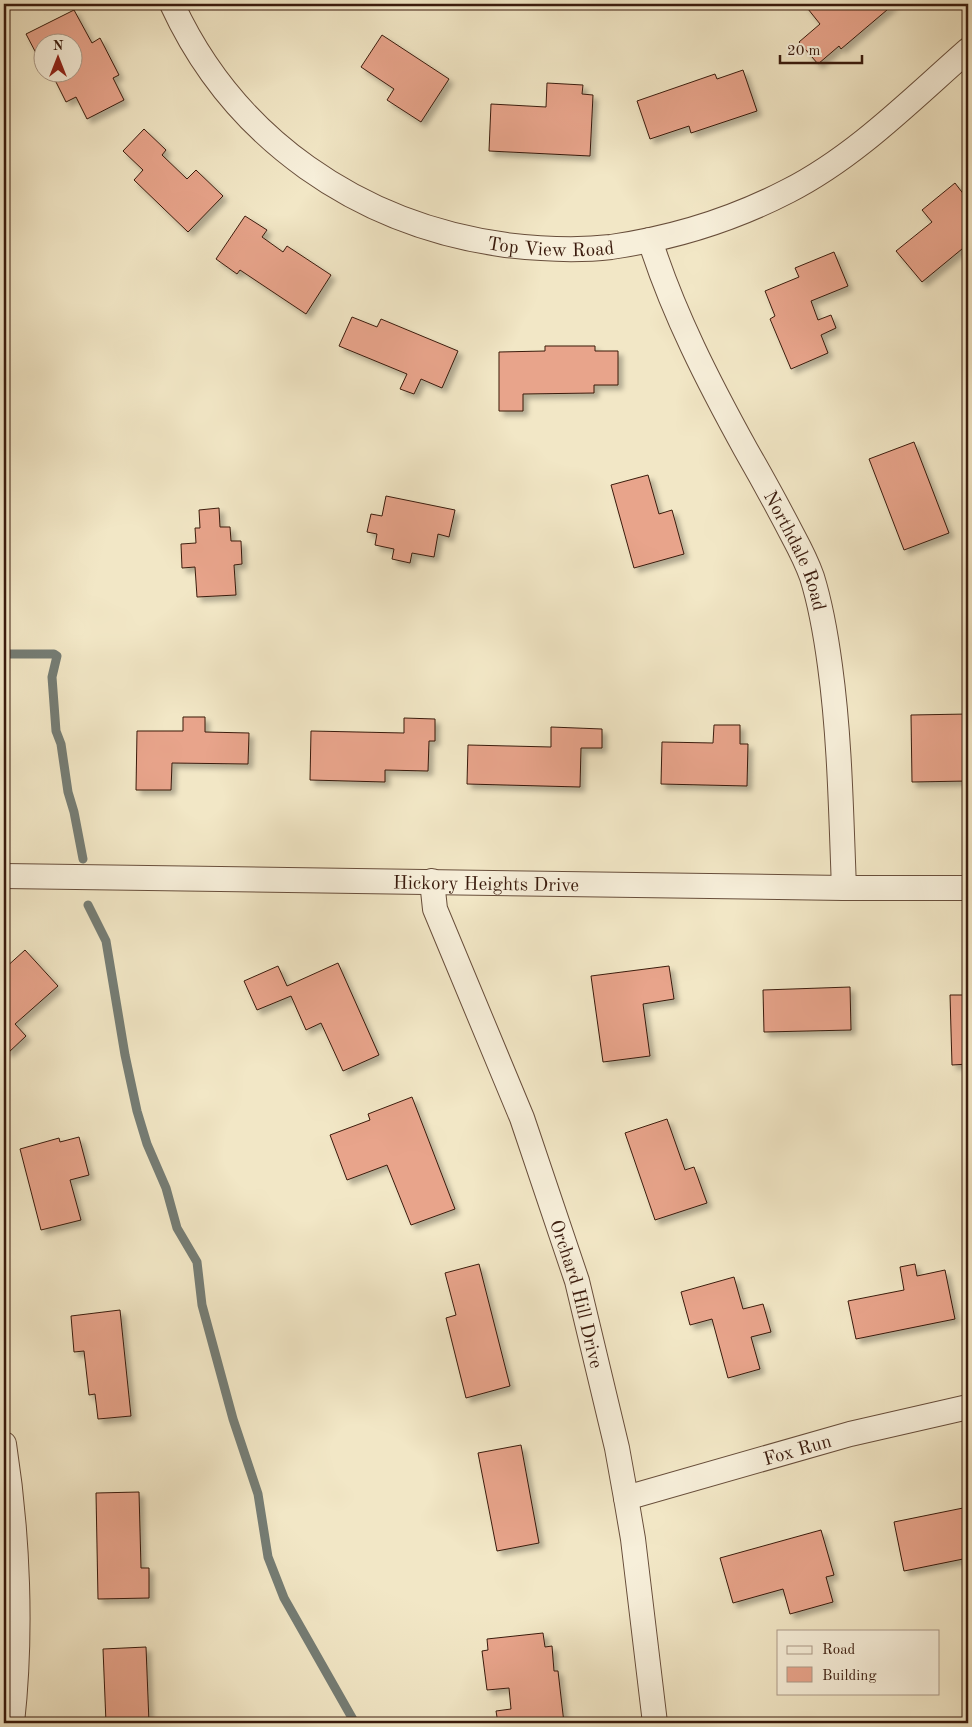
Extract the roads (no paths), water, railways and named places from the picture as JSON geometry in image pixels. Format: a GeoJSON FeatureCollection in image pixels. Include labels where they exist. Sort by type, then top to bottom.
{"type":"FeatureCollection","features":[{"type":"Feature","properties":{"kind":"street","name":"Top View Road"},"geometry":{"type":"LineString","coordinates":[[172,4],[196,50],[214,78],[238,108],[267,137],[327,181],[368,204],[406,221],[446,234],[505,245],[535,248],[572,249],[608,247],[650,240],[700,228],[789,191],[856,146],[968,50]]}},
{"type":"Feature","properties":{"kind":"street","name":"Northdale Road"},"geometry":{"type":"LineString","coordinates":[[650,240],[658,267],[704,368],[735,430],[785,520],[814,583],[826,637],[834,692],[838,735],[844,888]]}},
{"type":"Feature","properties":{"kind":"street","name":"Hickory Heights Drive"},"geometry":{"type":"LineString","coordinates":[[4,876],[844,888],[968,888]]}},
{"type":"Feature","properties":{"kind":"street","name":"Orchard Hill Drive"},"geometry":{"type":"LineString","coordinates":[[432,882],[435,909],[522,1118],[577,1281],[617,1448],[626,1498],[634,1548],[655,1723]]}},
{"type":"Feature","properties":{"kind":"street","name":"Fox Run"},"geometry":{"type":"LineString","coordinates":[[626,1498],[850,1434],[968,1407]]}},
{"type":"Feature","properties":{"kind":"street"},"geometry":{"type":"LineString","coordinates":[[4,1444],[12,1516],[16,1586],[16,1671],[12,1723]]}},
{"type":"Feature","properties":{"kind":"waterway"},"geometry":{"type":"LineString","coordinates":[[4,654],[54,654],[57,656],[52,677],[56,731],[61,744],[68,792],[83,859]]}},
{"type":"Feature","properties":{"kind":"waterway"},"geometry":{"type":"LineString","coordinates":[[88,905],[106,941],[125,1055],[137,1111],[147,1144],[166,1188],[177,1228],[197,1262],[202,1305],[233,1419],[258,1494],[268,1557],[284,1598],[355,1723]]}}]}
